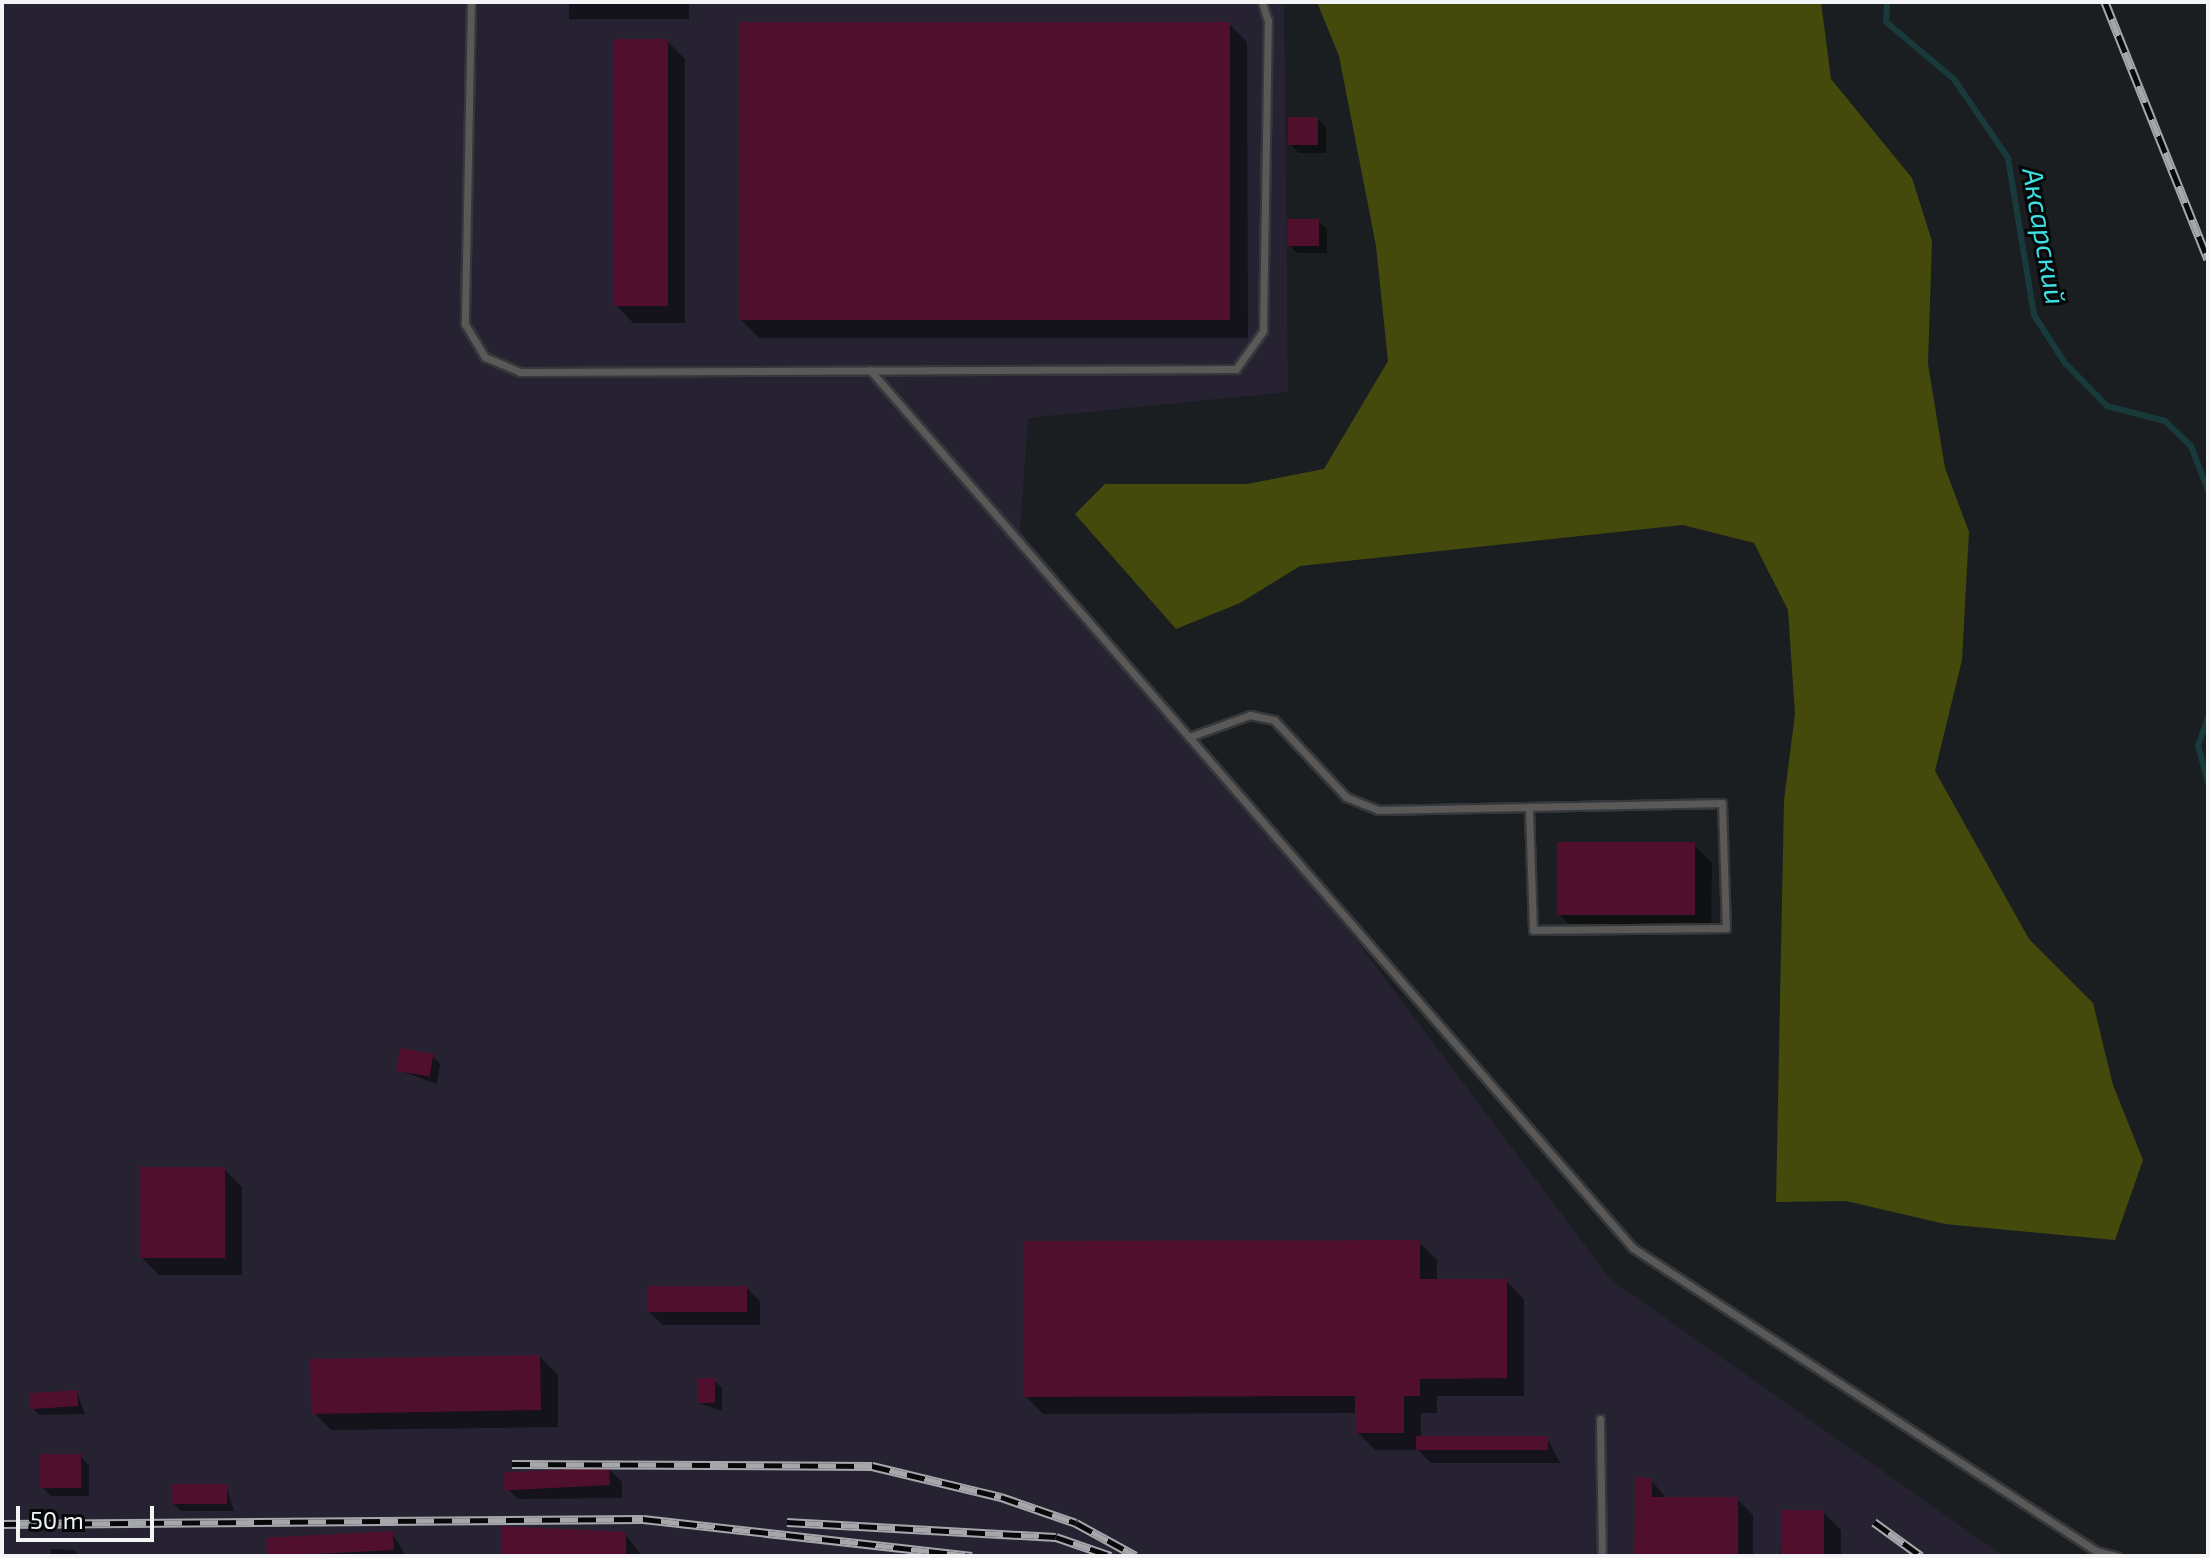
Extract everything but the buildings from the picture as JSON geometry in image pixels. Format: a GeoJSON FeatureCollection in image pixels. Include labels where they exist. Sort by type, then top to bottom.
{"type":"FeatureCollection","features":[{"type":"Feature","properties":{"kind":"lane"},"geometry":{"type":"LineString","coordinates":[[471,2],[465,324],[485,357],[520,372],[1236,369],[1254,354],[1263,331],[1268,21],[1262,2]]}},
{"type":"Feature","properties":{"kind":"lane"},"geometry":{"type":"LineString","coordinates":[[870,370],[1633,1248],[2096,1551],[2116,1556]]}},
{"type":"Feature","properties":{"kind":"lane"},"geometry":{"type":"LineString","coordinates":[[1189,737],[1250,715],[1274,720],[1346,797],[1378,810],[1722,803],[1726,928],[1533,930],[1529,807]]}},
{"type":"Feature","properties":{"kind":"lane"},"geometry":{"type":"LineString","coordinates":[[1600,1419],[1602,1556]]}},
{"type":"Feature","properties":{"kind":"shaded area"},"geometry":{"type":"Polygon","coordinates":[[[2,2],[1284,2],[1288,392],[1028,418],[1020,531],[1306,873],[1610,1279],[2003,1556],[2,1556],[2,2]]]}},
{"type":"Feature","properties":{"kind":"green space"},"geometry":{"type":"Polygon","coordinates":[[[1317,2],[1821,2],[1831,79],[1912,178],[1932,241],[1928,364],[1945,468],[1969,532],[1962,660],[1935,771],[2029,939],[2093,1003],[2113,1085],[2143,1160],[2115,1240],[1945,1224],[1846,1201],[1776,1202],[1784,800],[1795,714],[1788,610],[1754,543],[1683,525],[1300,566],[1240,603],[1176,629],[1075,514],[1105,484],[1247,484],[1324,469],[1388,361],[1376,246],[1339,56],[1317,2]]]}},
{"type":"Feature","properties":{"kind":"waterway","name":"Аксарский"},"geometry":{"type":"LineString","coordinates":[[1887,2],[1886,22],[1954,79],[2008,158],[2034,315],[2065,363],[2107,406],[2165,421],[2191,446],[2208,490]]}},
{"type":"Feature","properties":{"kind":"waterway","name":"Аксарский"},"geometry":{"type":"LineString","coordinates":[[2208,718],[2198,745],[2208,782]]}},
{"type":"Feature","properties":{"kind":"railway"},"geometry":{"type":"LineString","coordinates":[[2105,2],[2208,259]]}},
{"type":"Feature","properties":{"kind":"railway"},"geometry":{"type":"LineString","coordinates":[[512,1464],[872,1466],[1001,1497],[1076,1523],[1136,1556]]}},
{"type":"Feature","properties":{"kind":"railway"},"geometry":{"type":"LineString","coordinates":[[2,1524],[643,1519],[972,1556]]}},
{"type":"Feature","properties":{"kind":"railway"},"geometry":{"type":"LineString","coordinates":[[787,1522],[1056,1537],[1111,1556]]}},
{"type":"Feature","properties":{"kind":"railway"},"geometry":{"type":"LineString","coordinates":[[1874,1522],[1921,1556]]}}]}
